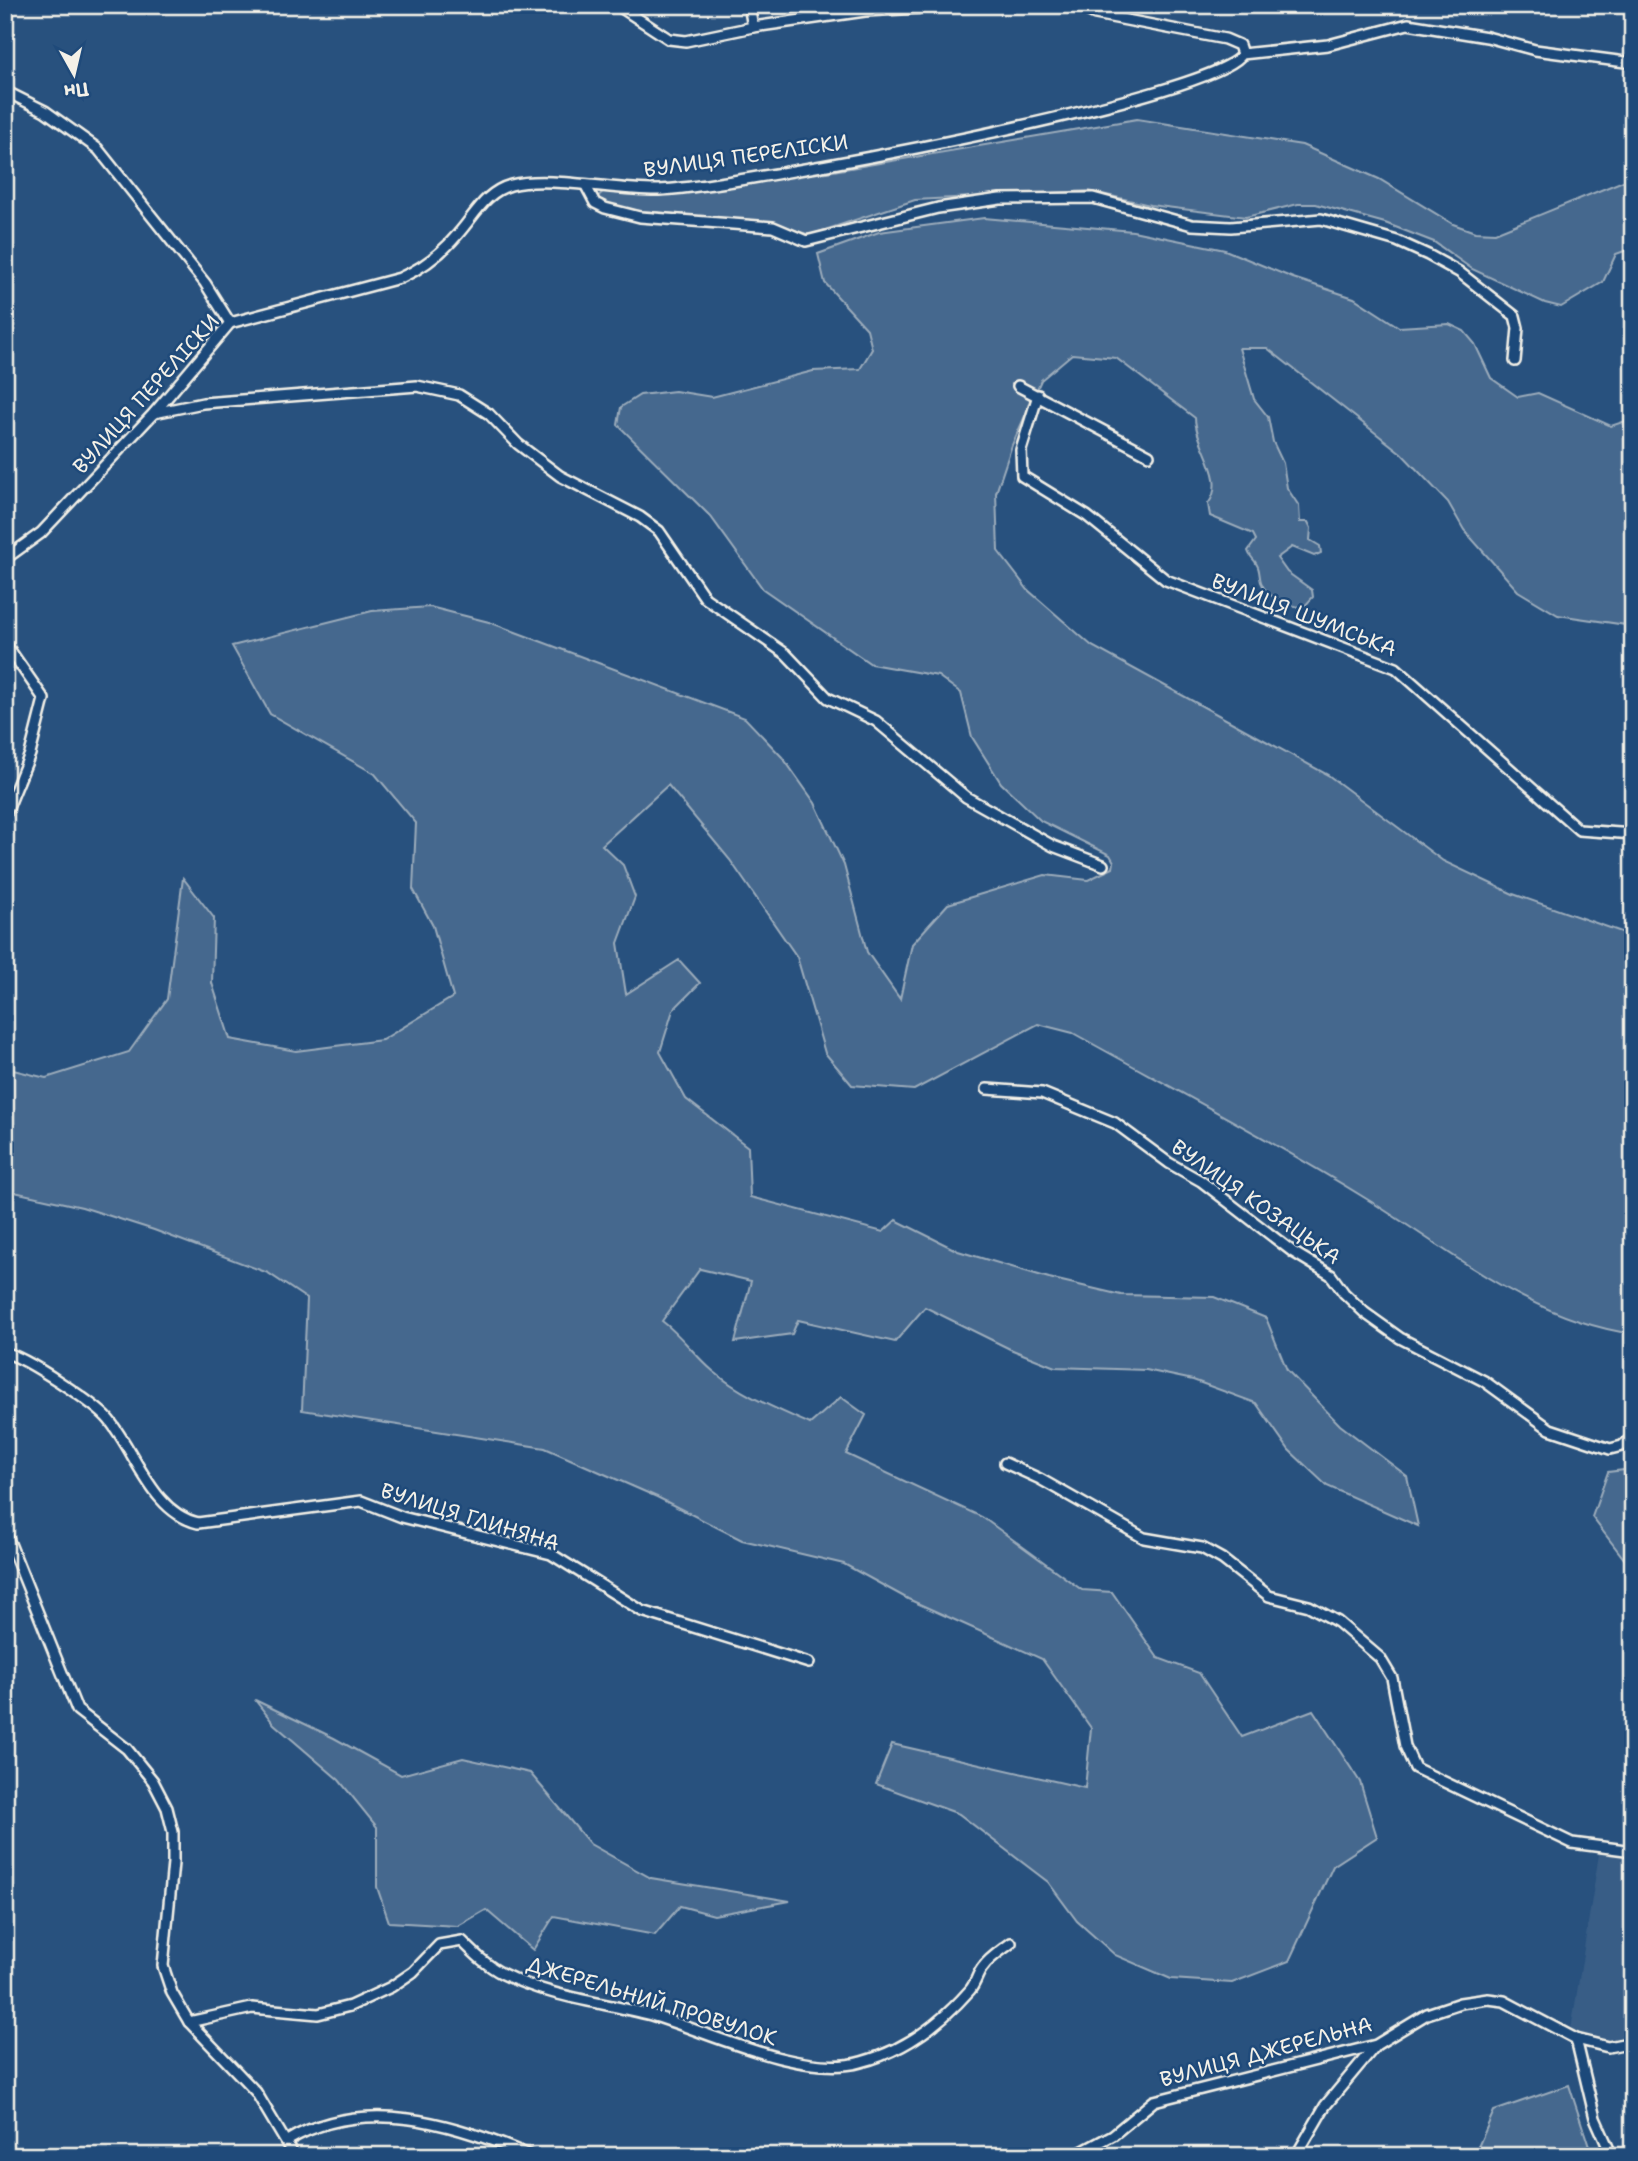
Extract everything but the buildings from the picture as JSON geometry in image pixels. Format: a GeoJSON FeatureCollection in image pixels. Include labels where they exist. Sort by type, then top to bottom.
{"type":"FeatureCollection","features":[{"type":"Feature","properties":{"kind":"street"},"geometry":{"type":"LineString","coordinates":[[617,5],[669,38],[686,41],[753,27],[865,11],[976,5]]}},
{"type":"Feature","properties":{"kind":"street"},"geometry":{"type":"LineString","coordinates":[[749,5],[753,27]]}},
{"type":"Feature","properties":{"kind":"street"},"geometry":{"type":"LineString","coordinates":[[1076,5],[1095,13],[1225,39],[1238,45],[1242,54],[1328,45],[1408,24],[1487,37],[1535,50],[1633,63]]}},
{"type":"Feature","properties":{"kind":"street","name":"ВУЛИЦЯ ПЕРЕЛІСКИ"},"geometry":{"type":"LineString","coordinates":[[5,559],[41,533],[153,414],[230,323],[400,278],[419,270],[457,236],[488,195],[504,187],[524,182],[660,190],[966,140],[1145,93],[1223,69],[1238,61],[1242,54]]}},
{"type":"Feature","properties":{"kind":"street"},"geometry":{"type":"LineString","coordinates":[[5,91],[45,111],[99,149],[205,284],[230,323]]}},
{"type":"Feature","properties":{"kind":"street"},"geometry":{"type":"LineString","coordinates":[[586,186],[595,203],[605,208],[640,216],[773,227],[806,241],[938,208],[1000,200],[1093,198],[1192,225],[1231,227],[1321,219],[1397,241],[1458,272],[1516,316],[1518,328],[1515,361]]}},
{"type":"Feature","properties":{"kind":"street"},"geometry":{"type":"LineString","coordinates":[[153,414],[204,403],[417,386],[459,395],[489,414],[517,444],[560,476],[640,517],[659,531],[705,598],[786,654],[828,698],[876,721],[967,797],[1053,846],[1102,865]]}},
{"type":"Feature","properties":{"kind":"street"},"geometry":{"type":"LineString","coordinates":[[1018,386],[1149,455]]}},
{"type":"Feature","properties":{"kind":"street","name":"ВУЛИЦЯ ШУМСЬКА"},"geometry":{"type":"LineString","coordinates":[[1038,395],[1021,450],[1022,476],[1087,516],[1166,580],[1396,668],[1579,830],[1633,834]]}},
{"type":"Feature","properties":{"kind":"street"},"geometry":{"type":"LineString","coordinates":[[5,643],[44,699],[30,754],[5,815]]}},
{"type":"Feature","properties":{"kind":"street","name":"ВУЛИЦЯ КОЗАЦЬКА"},"geometry":{"type":"LineString","coordinates":[[987,1089],[1042,1093],[1115,1123],[1169,1163],[1201,1181],[1293,1252],[1331,1275],[1344,1293],[1392,1332],[1446,1364],[1484,1381],[1550,1429],[1610,1449],[1622,1446],[1633,1437]]}},
{"type":"Feature","properties":{"kind":"street","name":"ВУЛИЦЯ ГЛИНЯНА"},"geometry":{"type":"LineString","coordinates":[[5,1353],[32,1365],[107,1417],[158,1495],[181,1518],[198,1523],[361,1501],[402,1517],[551,1554],[642,1611],[809,1663]]}},
{"type":"Feature","properties":{"kind":"street"},"geometry":{"type":"LineString","coordinates":[[1005,1462],[1144,1538],[1202,1548],[1222,1559],[1269,1596],[1309,1606],[1338,1622],[1380,1658],[1392,1678],[1405,1746],[1415,1768],[1572,1843],[1633,1851]]}},
{"type":"Feature","properties":{"kind":"street"},"geometry":{"type":"LineString","coordinates":[[5,1531],[77,1710],[127,1749],[153,1781],[167,1808],[173,1832],[173,1863],[163,1966],[172,1993],[189,2022],[243,2075],[294,2156]]}},
{"type":"Feature","properties":{"kind":"street","name":"ДЖЕРЕЛЬНИЙ ПРОВУЛОК"},"geometry":{"type":"LineString","coordinates":[[189,2022],[252,2008],[318,2014],[350,2006],[391,1987],[413,1972],[439,1945],[462,1941],[503,1974],[573,1998],[652,2016],[707,2036],[785,2059],[820,2064],[858,2063],[894,2051],[927,2031],[973,1987],[983,1966],[1011,1943]]}},
{"type":"Feature","properties":{"kind":"street","name":"ВУЛИЦЯ ДЖЕРЕЛЬНА"},"geometry":{"type":"LineString","coordinates":[[1074,2156],[1113,2135],[1154,2101],[1376,2045],[1427,2014],[1460,2003],[1488,1999],[1504,2001],[1576,2039],[1608,2047],[1633,2042]]}},
{"type":"Feature","properties":{"kind":"street"},"geometry":{"type":"LineString","coordinates":[[1576,2039],[1595,2118],[1612,2156]]}},
{"type":"Feature","properties":{"kind":"street"},"geometry":{"type":"LineString","coordinates":[[1296,2156],[1325,2106],[1376,2045]]}},
{"type":"Feature","properties":{"kind":"street"},"geometry":{"type":"LineString","coordinates":[[287,2141],[311,2127],[343,2118],[394,2116],[470,2133],[531,2156]]}},
{"type":"Feature","properties":{"kind":"shaded area"},"geometry":{"type":"Polygon","coordinates":[[[1137,119],[1302,145],[1379,179],[1453,224],[1475,232],[1495,233],[1633,177],[1633,248],[1616,254],[1603,282],[1561,307],[1545,303],[1472,269],[1434,242],[1385,223],[1316,204],[1298,204],[1246,217],[1150,205],[1089,191],[915,200],[810,235],[769,222],[608,208],[596,198],[604,191],[652,193],[827,172],[1137,119]]]}},
{"type":"Feature","properties":{"kind":"shaded area"},"geometry":{"type":"Polygon","coordinates":[[[984,218],[1133,231],[1225,250],[1293,278],[1354,298],[1399,327],[1449,324],[1464,331],[1475,344],[1491,378],[1518,397],[1538,393],[1611,426],[1626,421],[1633,411],[1633,626],[1558,615],[1518,591],[1464,530],[1448,502],[1401,453],[1267,348],[1239,348],[1254,399],[1268,417],[1273,442],[1283,463],[1287,488],[1299,506],[1300,522],[1308,522],[1311,528],[1310,540],[1320,546],[1321,553],[1314,556],[1292,547],[1277,558],[1287,572],[1312,590],[1313,597],[1303,608],[1279,600],[1264,588],[1258,567],[1248,551],[1256,540],[1253,534],[1210,516],[1208,504],[1215,484],[1195,418],[1116,358],[1072,354],[1041,380],[1012,445],[996,493],[998,551],[1028,590],[1092,646],[1328,775],[1443,861],[1513,894],[1633,936],[1633,1334],[1560,1314],[1495,1282],[1297,1157],[1073,1033],[1038,1024],[914,1090],[852,1085],[825,1053],[797,957],[730,860],[668,785],[602,845],[623,865],[635,897],[618,943],[626,994],[679,960],[700,983],[673,1010],[660,1052],[686,1099],[748,1147],[750,1197],[883,1232],[896,1220],[958,1251],[1049,1278],[1121,1295],[1214,1297],[1266,1318],[1287,1370],[1340,1425],[1407,1476],[1418,1526],[1327,1486],[1289,1450],[1256,1403],[1193,1380],[1146,1370],[1055,1367],[1010,1349],[925,1307],[895,1342],[798,1320],[792,1334],[735,1342],[751,1281],[700,1269],[662,1321],[724,1380],[760,1401],[810,1424],[841,1397],[866,1415],[846,1454],[982,1517],[1082,1590],[1112,1592],[1158,1658],[1199,1673],[1242,1737],[1313,1710],[1360,1782],[1377,1837],[1333,1866],[1289,1961],[1232,1983],[1171,1979],[1115,1955],[1077,1921],[1048,1882],[959,1814],[876,1784],[892,1744],[1085,1788],[1091,1728],[1042,1659],[908,1599],[844,1564],[742,1540],[657,1497],[545,1448],[302,1410],[307,1299],[268,1273],[154,1230],[82,1207],[5,1190],[5,1068],[46,1078],[129,1052],[167,999],[183,878],[214,918],[212,983],[230,1039],[296,1051],[382,1040],[453,997],[433,926],[413,889],[416,823],[375,774],[270,714],[232,646],[372,611],[430,607],[489,622],[745,718],[783,758],[815,803],[844,865],[867,952],[900,999],[912,944],[948,904],[1045,875],[1088,880],[1113,868],[1114,862],[1110,855],[1041,821],[1001,783],[972,737],[961,693],[938,676],[871,664],[763,589],[711,517],[618,425],[621,407],[640,395],[675,391],[712,397],[813,371],[860,369],[872,349],[867,329],[825,283],[818,254],[879,232],[984,218]]]}},
{"type":"Feature","properties":{"kind":"shaded area"},"geometry":{"type":"Polygon","coordinates":[[[1633,1469],[1633,1552],[1628,1564],[1592,1517],[1608,1472],[1633,1469]]]}},
{"type":"Feature","properties":{"kind":"shaded area"},"geometry":{"type":"Polygon","coordinates":[[[255,1700],[334,1738],[401,1775],[463,1758],[530,1773],[590,1844],[651,1878],[790,1901],[714,1915],[680,1906],[655,1935],[554,1916],[533,1950],[486,1910],[458,1926],[389,1922],[377,1887],[377,1827],[339,1780],[274,1724],[255,1700]]]}},
{"type":"Feature","properties":{"kind":"shaded area"},"geometry":{"type":"Polygon","coordinates":[[[1599,1854],[1633,1856],[1633,2039],[1617,2045],[1571,2030],[1599,1854]]]}},
{"type":"Feature","properties":{"kind":"shaded area"},"geometry":{"type":"Polygon","coordinates":[[[1569,2085],[1592,2156],[1474,2156],[1494,2111],[1569,2085]]]}}]}
